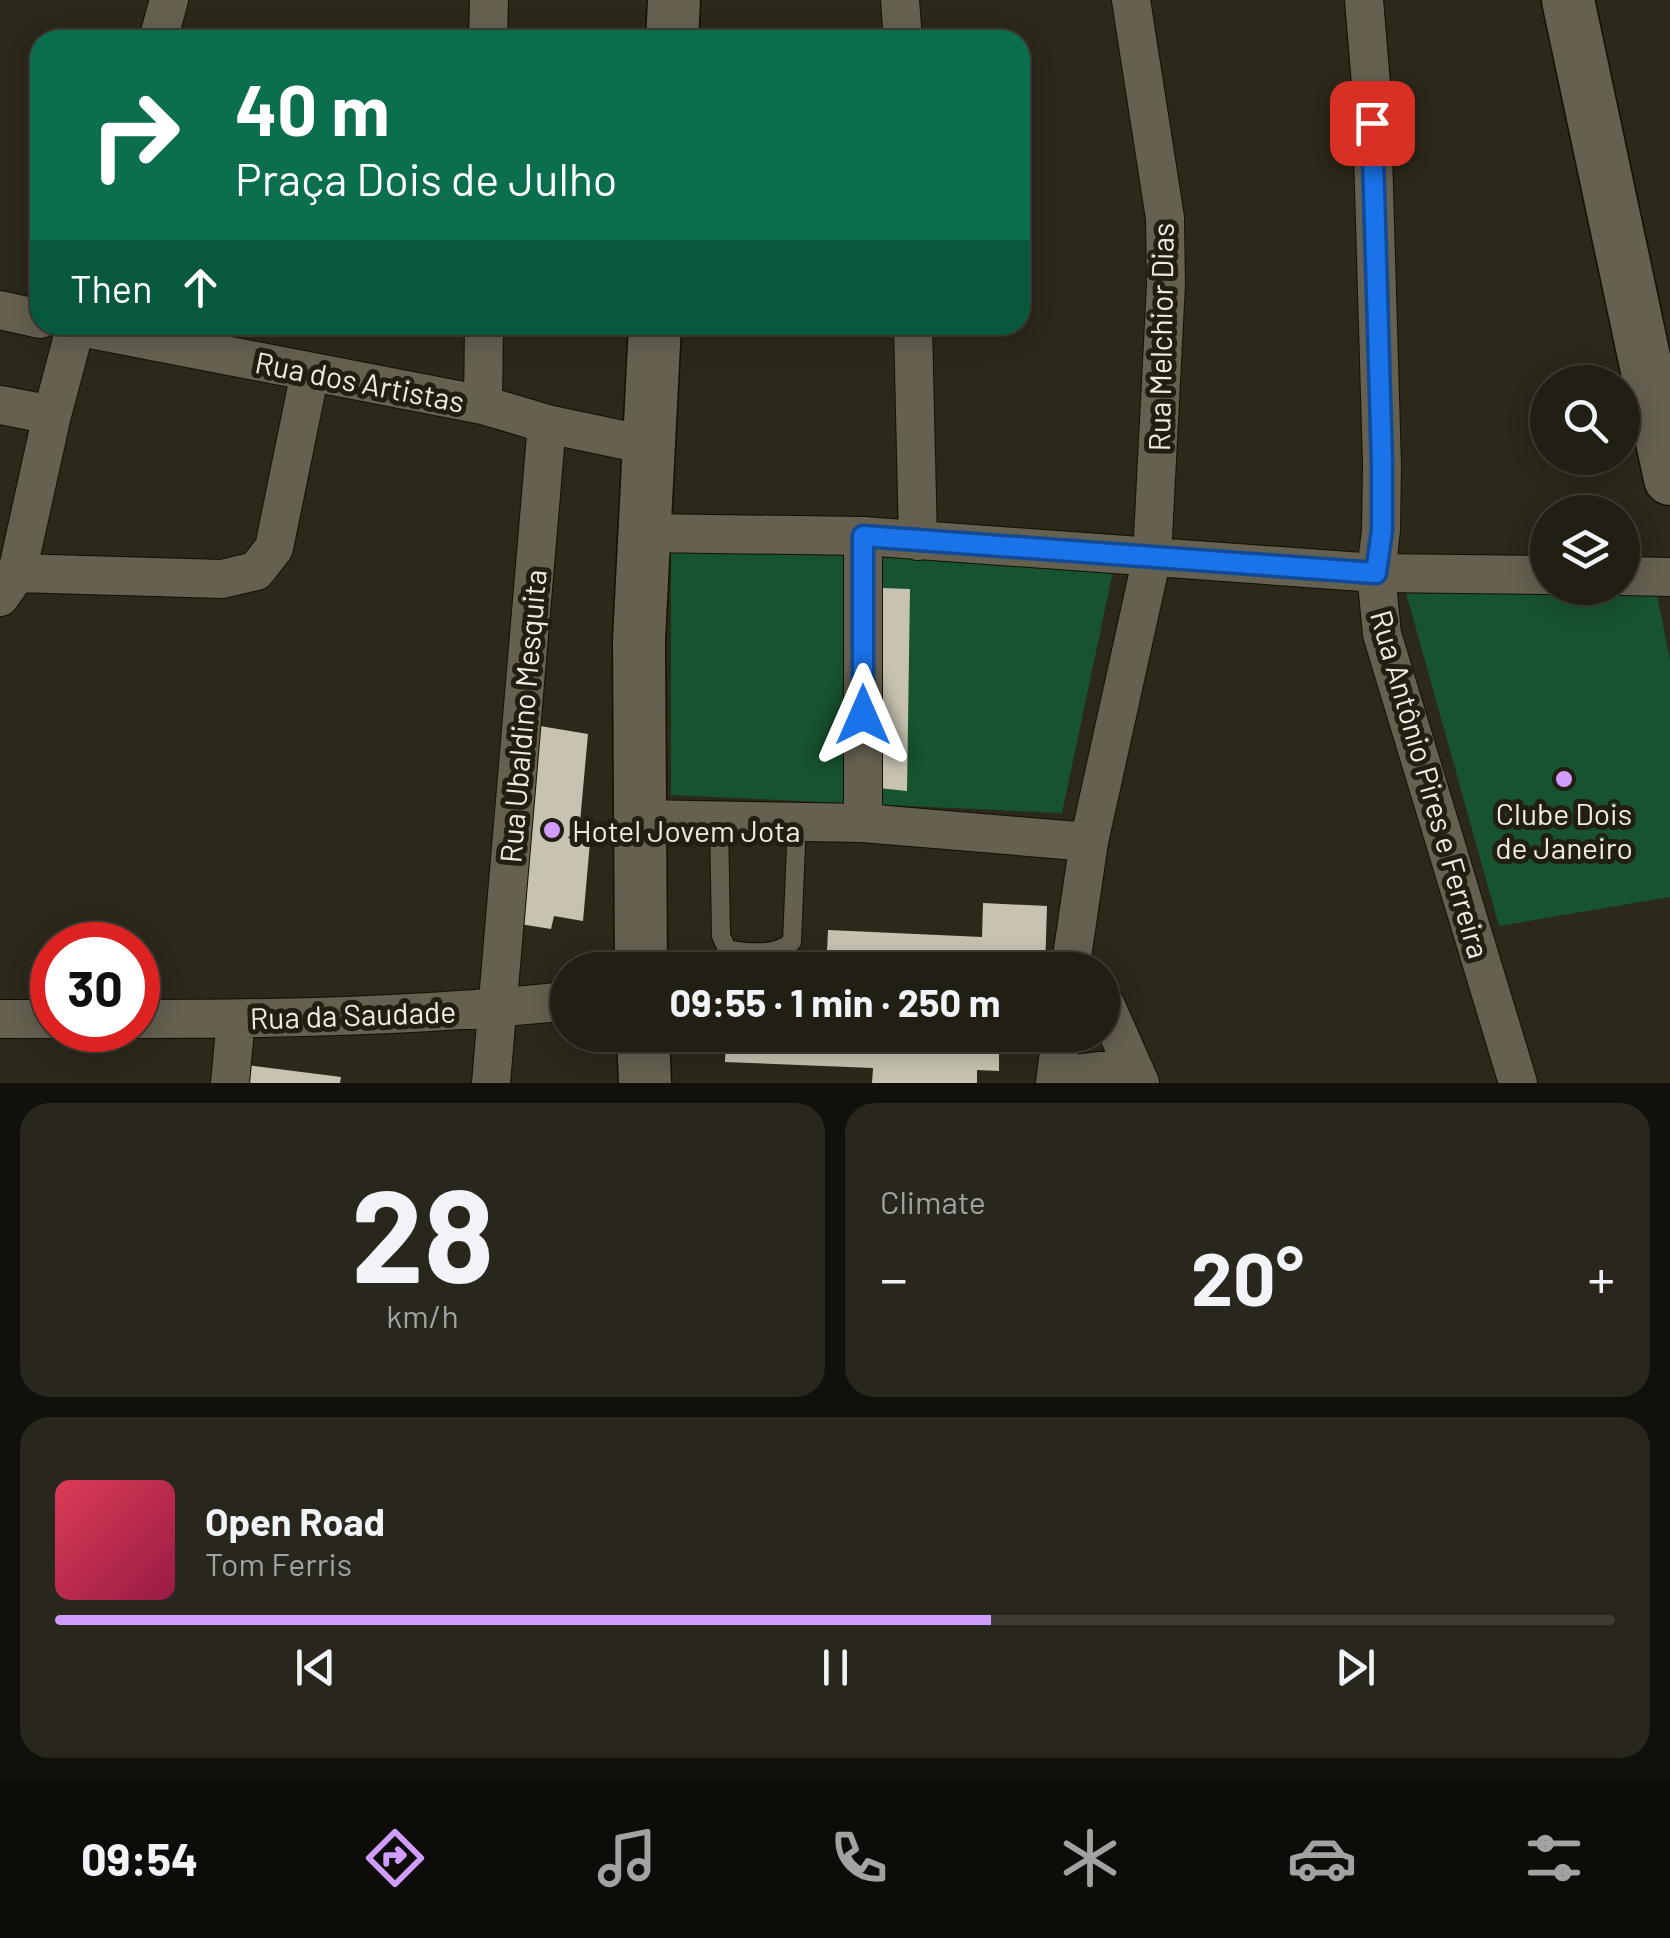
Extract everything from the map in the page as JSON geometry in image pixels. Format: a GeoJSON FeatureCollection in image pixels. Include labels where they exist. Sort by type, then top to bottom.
{"type":"FeatureCollection","features":[{"type":"Feature","properties":{"kind":"street"},"geometry":{"type":"LineString","coordinates":[[161,30],[170,0]]}},
{"type":"Feature","properties":{"kind":"street"},"geometry":{"type":"LineString","coordinates":[[488,30],[489,0]]}},
{"type":"Feature","properties":{"kind":"street"},"geometry":{"type":"LineString","coordinates":[[672,30],[674,0]]}},
{"type":"Feature","properties":{"kind":"street"},"geometry":{"type":"LineString","coordinates":[[900,0],[902,30]]}},
{"type":"Feature","properties":{"kind":"street","name":"Rua Melchior Dias"},"geometry":{"type":"LineString","coordinates":[[1072,952],[1089,842],[1152,557],[1166,284],[1165,218],[1131,0]]}},
{"type":"Feature","properties":{"kind":"street","name":"Rua Antônio Pires e Ferreira"},"geometry":{"type":"LineString","coordinates":[[1364,0],[1372,84],[1382,464],[1382,530],[1376,573],[1382,634],[1518,1083]]}},
{"type":"Feature","properties":{"kind":"street"},"geometry":{"type":"LineString","coordinates":[[1568,0],[1670,479]]}},
{"type":"Feature","properties":{"kind":"street"},"geometry":{"type":"LineString","coordinates":[[0,310],[30,317]]}},
{"type":"Feature","properties":{"kind":"street"},"geometry":{"type":"LineString","coordinates":[[72,335],[8,585],[222,579],[256,571],[274,548],[310,372]]}},
{"type":"Feature","properties":{"kind":"street","name":"Rua dos Artistas"},"geometry":{"type":"LineString","coordinates":[[124,335],[483,405],[647,446]]}},
{"type":"Feature","properties":{"kind":"street"},"geometry":{"type":"LineString","coordinates":[[483,405],[484,335]]}},
{"type":"Feature","properties":{"kind":"street"},"geometry":{"type":"LineString","coordinates":[[641,952],[640,640],[654,335]]}},
{"type":"Feature","properties":{"kind":"street"},"geometry":{"type":"LineString","coordinates":[[913,335],[918,540]]}},
{"type":"Feature","properties":{"kind":"street"},"geometry":{"type":"LineString","coordinates":[[0,406],[52,415]]}},
{"type":"Feature","properties":{"kind":"street","name":"Rua Ubaldino Mesquita"},"geometry":{"type":"LineString","coordinates":[[490,1083],[547,424]]}},
{"type":"Feature","properties":{"kind":"street"},"geometry":{"type":"LineString","coordinates":[[644,533],[863,536],[1376,573],[1530,575]]}},
{"type":"Feature","properties":{"kind":"street"},"geometry":{"type":"LineString","coordinates":[[863,536],[863,823]]}},
{"type":"Feature","properties":{"kind":"street"},"geometry":{"type":"LineString","coordinates":[[1640,576],[1670,577]]}},
{"type":"Feature","properties":{"kind":"street"},"geometry":{"type":"LineString","coordinates":[[639,819],[863,823],[1089,842]]}},
{"type":"Feature","properties":{"kind":"street"},"geometry":{"type":"LineString","coordinates":[[1075,931],[1084,952]]}},
{"type":"Feature","properties":{"kind":"street","name":"Rua da Saudade"},"geometry":{"type":"LineString","coordinates":[[160,1019],[236,1019],[550,1003]]}},
{"type":"Feature","properties":{"kind":"street"},"geometry":{"type":"LineString","coordinates":[[0,1020],[30,1019]]}},
{"type":"Feature","properties":{"kind":"street"},"geometry":{"type":"LineString","coordinates":[[230,1083],[236,1019]]}},
{"type":"Feature","properties":{"kind":"street"},"geometry":{"type":"LineString","coordinates":[[1059,1052],[1056,1080],[1136,1075],[1120,1038]]}},
{"type":"Feature","properties":{"kind":"street"},"geometry":{"type":"LineString","coordinates":[[644,1052],[645,1083]]}},
{"type":"Feature","properties":{"kind":"lane"},"geometry":{"type":"LineString","coordinates":[[719,820],[721,936],[727,949],[746,952],[780,950],[792,942],[797,821]]}},
{"type":"Feature","properties":{"kind":"green space"},"geometry":{"type":"Polygon","coordinates":[[[671,543],[1115,562],[1062,813],[671,795],[671,543]]]}},
{"type":"Feature","properties":{"kind":"green space","name":"Clube Dois de Janeiro"},"geometry":{"type":"Polygon","coordinates":[[[1640,590],[1656,590],[1670,660],[1670,897],[1499,926],[1406,593],[1530,592],[1530,605],[1640,605],[1640,590]]]}},
{"type":"Feature","properties":{"kind":"building"},"geometry":{"type":"Polygon","coordinates":[[[882,588],[910,589],[907,791],[878,788],[882,588]]]}},
{"type":"Feature","properties":{"kind":"building","name":"Hotel Jovem Jota"},"geometry":{"type":"Polygon","coordinates":[[[540,726],[588,734],[580,822],[568,838],[590,842],[583,921],[554,916],[551,929],[520,924],[540,726]]]}},
{"type":"Feature","properties":{"kind":"building"},"geometry":{"type":"Polygon","coordinates":[[[983,903],[1047,906],[1046,952],[827,951],[828,930],[982,937],[983,903]]]}},
{"type":"Feature","properties":{"kind":"building"},"geometry":{"type":"Polygon","coordinates":[[[725,1052],[999,1052],[999,1071],[977,1070],[977,1083],[872,1083],[873,1068],[725,1062],[725,1052]]]}},
{"type":"Feature","properties":{"kind":"building"},"geometry":{"type":"Polygon","coordinates":[[[247,1065],[341,1077],[340,1083],[245,1083],[247,1065]]]}},
{"type":"Feature","properties":{"kind":"place","name":"Clube Dois de Janeiro"},"geometry":{"type":"Point","coordinates":[1564,779]}},
{"type":"Feature","properties":{"kind":"place","name":"Hotel Jovem Jota"},"geometry":{"type":"Point","coordinates":[552,830]}},
{"type":"Feature","properties":{"kind":"route"},"geometry":{"type":"LineString","coordinates":[[863,715],[863,536],[1376,573],[1382,530],[1382,464],[1372,123]]}}]}
